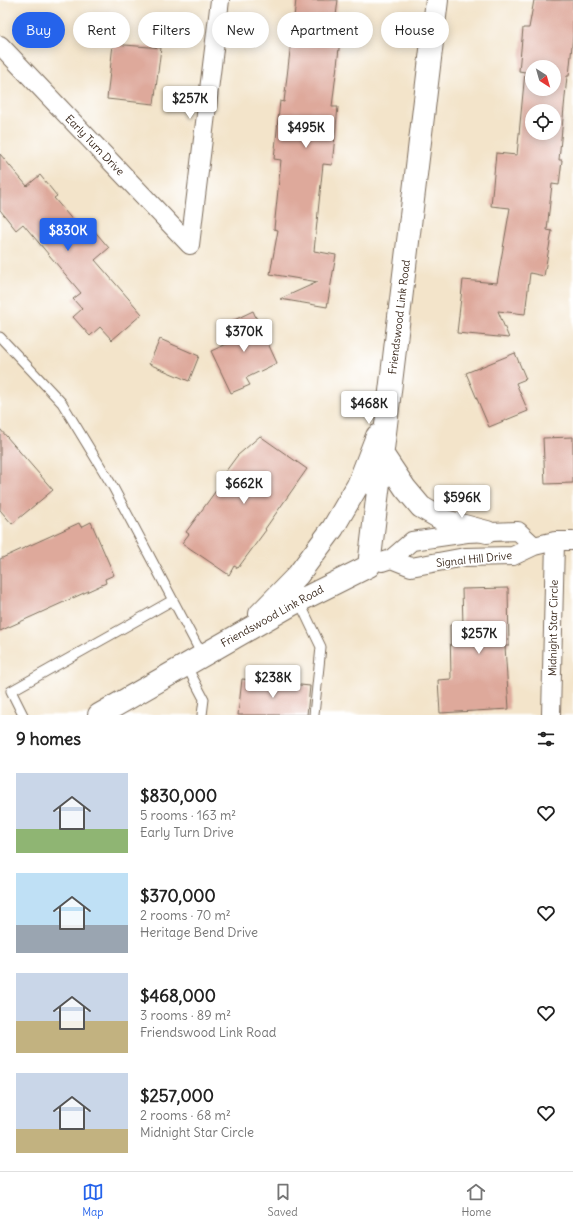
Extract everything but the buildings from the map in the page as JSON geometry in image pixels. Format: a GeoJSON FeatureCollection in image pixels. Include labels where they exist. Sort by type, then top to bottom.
{"type":"FeatureCollection","features":[{"type":"Feature","properties":{"kind":"street","name":"Early Turn Drive"},"geometry":{"type":"LineString","coordinates":[[0,45],[190,245],[220,0]]}},
{"type":"Feature","properties":{"kind":"street","name":"Friendswood Link Road"},"geometry":{"type":"LineString","coordinates":[[107,713],[241,633],[299,601],[369,566],[437,0]]}},
{"type":"Feature","properties":{"kind":"street"},"geometry":{"type":"LineString","coordinates":[[241,633],[298,575],[333,528],[358,485],[388,407]]}},
{"type":"Feature","properties":{"kind":"street"},"geometry":{"type":"LineString","coordinates":[[383,455],[405,488],[421,507],[445,521],[487,532]]}},
{"type":"Feature","properties":{"kind":"street"},"geometry":{"type":"LineString","coordinates":[[369,566],[391,559],[412,541],[467,533],[518,531],[534,546]]}},
{"type":"Feature","properties":{"kind":"street","name":"Signal Hill Drive"},"geometry":{"type":"LineString","coordinates":[[391,559],[411,567],[465,557],[513,556],[534,546],[555,541],[573,541]]}},
{"type":"Feature","properties":{"kind":"street","name":"Midnight Star Circle"},"geometry":{"type":"LineString","coordinates":[[551,715],[555,541]]}},
{"type":"Feature","properties":{"kind":"lane"},"geometry":{"type":"LineString","coordinates":[[0,336],[62,403],[113,488],[173,600],[194,660],[204,699],[202,715]]}},
{"type":"Feature","properties":{"kind":"lane"},"geometry":{"type":"LineString","coordinates":[[23,715],[11,691],[173,600]]}},
{"type":"Feature","properties":{"kind":"lane"},"geometry":{"type":"LineString","coordinates":[[299,601],[320,647],[314,715]]}}]}
